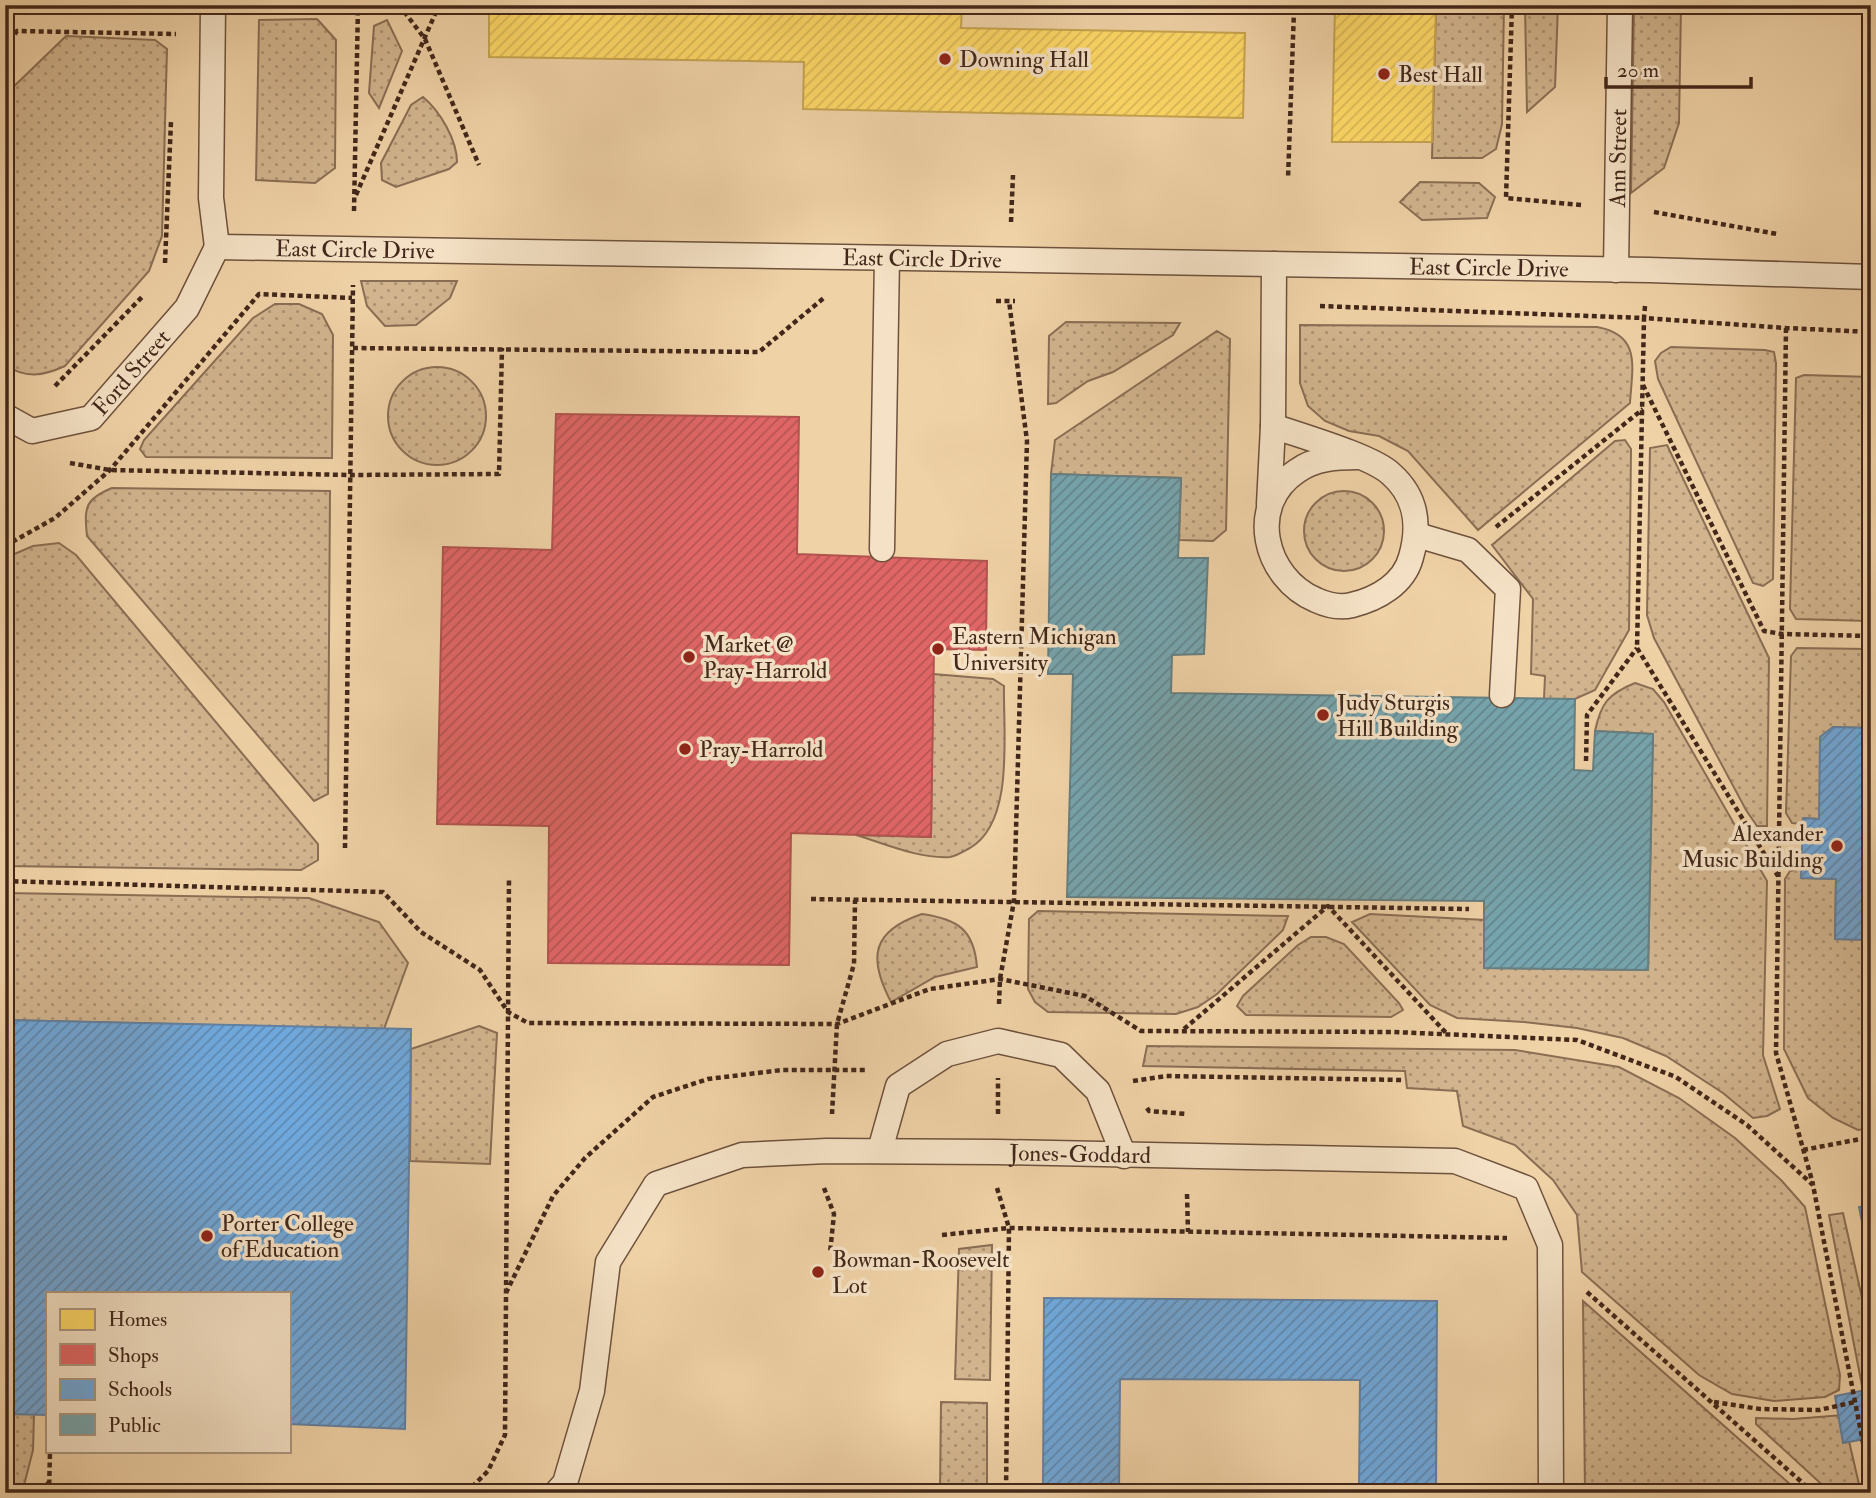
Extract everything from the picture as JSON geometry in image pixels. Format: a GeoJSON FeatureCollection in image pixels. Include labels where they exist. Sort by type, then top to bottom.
{"type":"FeatureCollection","features":[{"type":"Feature","properties":{"kind":"lane","name":"Ann Street"},"geometry":{"type":"LineString","coordinates":[[1616,270],[1620,5]]}},
{"type":"Feature","properties":{"kind":"lane"},"geometry":{"type":"LineString","coordinates":[[213,12],[211,198],[217,247]]}},
{"type":"Feature","properties":{"kind":"lane","name":"East Circle Drive"},"geometry":{"type":"LineString","coordinates":[[217,247],[1616,270],[1871,277]]}},
{"type":"Feature","properties":{"kind":"lane","name":"Ford Street"},"geometry":{"type":"LineString","coordinates":[[5,416],[32,431],[91,418],[187,308],[217,247]]}},
{"type":"Feature","properties":{"kind":"lane"},"geometry":{"type":"LineString","coordinates":[[882,549],[887,258]]}},
{"type":"Feature","properties":{"kind":"lane"},"geometry":{"type":"LineString","coordinates":[[1273,426],[1358,457],[1390,473],[1406,492],[1414,510],[1417,535],[1410,562],[1395,583],[1373,599],[1348,606],[1327,605],[1303,595],[1283,578],[1271,555],[1266,537],[1273,426],[1274,264]]}},
{"type":"Feature","properties":{"kind":"lane"},"geometry":{"type":"LineString","coordinates":[[1269,510],[1278,489],[1297,470],[1332,457],[1358,457]]}},
{"type":"Feature","properties":{"kind":"lane"},"geometry":{"type":"LineString","coordinates":[[1417,535],[1468,550],[1508,589],[1502,695]]}},
{"type":"Feature","properties":{"kind":"lane"},"geometry":{"type":"LineString","coordinates":[[880,1150],[898,1086],[947,1054],[998,1041],[1061,1055],[1098,1091],[1124,1156]]}},
{"type":"Feature","properties":{"kind":"lane","name":"Jones-Goddard"},"geometry":{"type":"LineString","coordinates":[[556,1493],[565,1483],[592,1391],[608,1262],[656,1184],[742,1154],[880,1150],[1455,1161],[1526,1188],[1550,1245],[1551,1493]]}},
{"type":"Feature","properties":{"kind":"path"},"geometry":{"type":"LineString","coordinates":[[353,223],[358,5]]}},
{"type":"Feature","properties":{"kind":"path"},"geometry":{"type":"LineString","coordinates":[[399,5],[425,39],[480,165]]}},
{"type":"Feature","properties":{"kind":"path"},"geometry":{"type":"LineString","coordinates":[[354,199],[439,5]]}},
{"type":"Feature","properties":{"kind":"path"},"geometry":{"type":"LineString","coordinates":[[1286,5],[1294,10],[1288,179]]}},
{"type":"Feature","properties":{"kind":"path"},"geometry":{"type":"LineString","coordinates":[[5,48],[17,32],[174,35],[213,12]]}},
{"type":"Feature","properties":{"kind":"path"},"geometry":{"type":"LineString","coordinates":[[174,25],[174,35]]}},
{"type":"Feature","properties":{"kind":"path"},"geometry":{"type":"LineString","coordinates":[[164,274],[171,117]]}},
{"type":"Feature","properties":{"kind":"path"},"geometry":{"type":"LineString","coordinates":[[1011,230],[1013,174]]}},
{"type":"Feature","properties":{"kind":"path"},"geometry":{"type":"LineString","coordinates":[[1653,212],[1789,236]]}},
{"type":"Feature","properties":{"kind":"path"},"geometry":{"type":"LineString","coordinates":[[345,848],[353,284]]}},
{"type":"Feature","properties":{"kind":"path"},"geometry":{"type":"LineString","coordinates":[[999,1008],[1000,978],[1014,901],[1027,441],[1010,289]]}},
{"type":"Feature","properties":{"kind":"path"},"geometry":{"type":"LineString","coordinates":[[53,388],[149,290]]}},
{"type":"Feature","properties":{"kind":"path"},"geometry":{"type":"LineString","coordinates":[[5,546],[55,518],[110,470],[259,294],[353,298]]}},
{"type":"Feature","properties":{"kind":"path"},"geometry":{"type":"LineString","coordinates":[[353,348],[759,352],[823,297],[835,297]]}},
{"type":"Feature","properties":{"kind":"path"},"geometry":{"type":"LineString","coordinates":[[1319,306],[1644,318],[1637,648],[1778,876]]}},
{"type":"Feature","properties":{"kind":"path"},"geometry":{"type":"LineString","coordinates":[[1786,328],[1776,1053],[1814,1185]]}},
{"type":"Feature","properties":{"kind":"path"},"geometry":{"type":"LineString","coordinates":[[58,461],[110,470],[350,475],[499,474],[502,348]]}},
{"type":"Feature","properties":{"kind":"path"},"geometry":{"type":"LineString","coordinates":[[1643,384],[1764,631],[1782,634],[1871,636]]}},
{"type":"Feature","properties":{"kind":"path"},"geometry":{"type":"LineString","coordinates":[[1586,761],[1587,715],[1637,648]]}},
{"type":"Feature","properties":{"kind":"path"},"geometry":{"type":"LineString","coordinates":[[466,1493],[488,1471],[505,1435],[509,878]]}},
{"type":"Feature","properties":{"kind":"path"},"geometry":{"type":"LineString","coordinates":[[811,900],[1469,909]]}},
{"type":"Feature","properties":{"kind":"path"},"geometry":{"type":"LineString","coordinates":[[832,1114],[838,1024],[854,964],[855,900]]}},
{"type":"Feature","properties":{"kind":"path"},"geometry":{"type":"LineString","coordinates":[[1183,1030],[1328,906]]}},
{"type":"Feature","properties":{"kind":"path"},"geometry":{"type":"LineString","coordinates":[[1328,906],[1448,1035]]}},
{"type":"Feature","properties":{"kind":"path"},"geometry":{"type":"LineString","coordinates":[[506,1293],[552,1196],[585,1158],[653,1097],[708,1079],[782,1070],[868,1070]]}},
{"type":"Feature","properties":{"kind":"path"},"geometry":{"type":"LineString","coordinates":[[1124,1072],[1137,1091]]}},
{"type":"Feature","properties":{"kind":"path"},"geometry":{"type":"LineString","coordinates":[[1131,1082],[1166,1076],[1402,1080]]}},
{"type":"Feature","properties":{"kind":"path"},"geometry":{"type":"LineString","coordinates":[[998,1077],[998,1119]]}},
{"type":"Feature","properties":{"kind":"path"},"geometry":{"type":"LineString","coordinates":[[1143,1101],[1149,1111],[1187,1114]]}},
{"type":"Feature","properties":{"kind":"path"},"geometry":{"type":"LineString","coordinates":[[1803,1150],[1871,1137]]}},
{"type":"Feature","properties":{"kind":"path"},"geometry":{"type":"LineString","coordinates":[[823,1187],[834,1214],[831,1253]]}},
{"type":"Feature","properties":{"kind":"path"},"geometry":{"type":"LineString","coordinates":[[997,1188],[1009,1228],[1006,1493]]}},
{"type":"Feature","properties":{"kind":"path"},"geometry":{"type":"LineString","coordinates":[[1186,1191],[1188,1232]]}},
{"type":"Feature","properties":{"kind":"path"},"geometry":{"type":"LineString","coordinates":[[942,1235],[1009,1228],[1508,1238],[1509,1251]]}},
{"type":"Feature","properties":{"kind":"path"},"geometry":{"type":"LineString","coordinates":[[1550,1259],[1814,1493]]}},
{"type":"Feature","properties":{"kind":"path"},"geometry":{"type":"LineString","coordinates":[[1712,1402],[1760,1409],[1819,1410],[1855,1402]]}},
{"type":"Feature","properties":{"kind":"path"},"geometry":{"type":"LineString","coordinates":[[49,1493],[50,1452]]}},
{"type":"Feature","properties":{"kind":"path"},"geometry":{"type":"LineString","coordinates":[[40,1493],[50,1481]]}},
{"type":"Feature","properties":{"kind":"shaded area"},"geometry":{"type":"Polygon","coordinates":[[[1436,5],[1504,5],[1502,124],[1496,149],[1482,158],[1432,158],[1436,5]]]}},
{"type":"Feature","properties":{"kind":"shaded area"},"geometry":{"type":"Polygon","coordinates":[[[1525,5],[1558,5],[1555,87],[1527,112],[1525,5]]]}},
{"type":"Feature","properties":{"kind":"shaded area"},"geometry":{"type":"Polygon","coordinates":[[[1634,5],[1681,5],[1679,123],[1664,168],[1631,193],[1634,5]]]}},
{"type":"Feature","properties":{"kind":"shaded area"},"geometry":{"type":"Polygon","coordinates":[[[317,19],[336,40],[335,168],[315,183],[256,180],[259,20],[317,19]]]}},
{"type":"Feature","properties":{"kind":"shaded area"},"geometry":{"type":"Polygon","coordinates":[[[387,20],[402,51],[379,108],[369,93],[374,26],[387,20]]]}},
{"type":"Feature","properties":{"kind":"shaded area"},"geometry":{"type":"Polygon","coordinates":[[[66,36],[155,40],[167,49],[162,236],[149,271],[65,366],[35,375],[5,365],[5,95],[66,36]]]}},
{"type":"Feature","properties":{"kind":"shaded area"},"geometry":{"type":"Polygon","coordinates":[[[423,97],[446,127],[454,145],[457,162],[449,169],[396,187],[382,180],[381,163],[411,105],[423,97]]]}},
{"type":"Feature","properties":{"kind":"shaded area"},"geometry":{"type":"Polygon","coordinates":[[[1420,182],[1479,183],[1495,197],[1487,218],[1422,220],[1400,202],[1420,182]]]}},
{"type":"Feature","properties":{"kind":"shaded area"},"geometry":{"type":"Polygon","coordinates":[[[361,281],[457,281],[450,298],[416,325],[385,326],[367,306],[361,281]]]}},
{"type":"Feature","properties":{"kind":"shaded area"},"geometry":{"type":"Polygon","coordinates":[[[275,304],[299,304],[322,314],[333,335],[332,458],[146,457],[140,449],[144,440],[253,318],[275,304]]]}},
{"type":"Feature","properties":{"kind":"shaded area"},"geometry":{"type":"Polygon","coordinates":[[[1066,322],[1180,323],[1173,335],[1113,372],[1088,381],[1056,403],[1048,404],[1049,336],[1066,322]]]}},
{"type":"Feature","properties":{"kind":"shaded area"},"geometry":{"type":"Polygon","coordinates":[[[1300,325],[1597,327],[1611,331],[1628,345],[1632,366],[1630,403],[1478,530],[1408,451],[1379,436],[1349,431],[1325,421],[1308,406],[1300,383],[1300,325]]]}},
{"type":"Feature","properties":{"kind":"shaded area"},"geometry":{"type":"Polygon","coordinates":[[[1217,331],[1230,339],[1226,530],[1213,541],[1179,540],[1181,478],[1051,474],[1055,440],[1217,331]]]}},
{"type":"Feature","properties":{"kind":"shaded area"},"geometry":{"type":"Polygon","coordinates":[[[1671,347],[1774,352],[1773,579],[1763,586],[1753,583],[1658,379],[1655,361],[1671,347]]]}},
{"type":"Feature","properties":{"kind":"shaded area"},"geometry":{"type":"Polygon","coordinates":[[[437,367],[456,371],[471,382],[482,397],[486,416],[482,435],[471,450],[456,461],[437,465],[418,461],[403,450],[392,435],[388,416],[392,397],[403,382],[418,371],[437,367]]]}},
{"type":"Feature","properties":{"kind":"shaded area"},"geometry":{"type":"Polygon","coordinates":[[[1804,375],[1871,377],[1869,621],[1796,619],[1790,609],[1796,378],[1804,375]]]}},
{"type":"Feature","properties":{"kind":"shaded area"},"geometry":{"type":"Polygon","coordinates":[[[1625,440],[1631,449],[1629,630],[1595,690],[1575,699],[1544,699],[1545,676],[1531,674],[1533,599],[1492,545],[1615,441],[1625,440]]]}},
{"type":"Feature","properties":{"kind":"shaded area"},"geometry":{"type":"Polygon","coordinates":[[[1667,445],[1769,658],[1767,826],[1757,826],[1746,810],[1654,638],[1647,615],[1650,448],[1667,445]]]}},
{"type":"Feature","properties":{"kind":"shaded area"},"geometry":{"type":"Polygon","coordinates":[[[112,488],[330,491],[328,794],[314,801],[87,536],[88,505],[96,496],[112,488]]]}},
{"type":"Feature","properties":{"kind":"shaded area"},"geometry":{"type":"Polygon","coordinates":[[[1344,491],[1359,494],[1372,503],[1381,516],[1384,531],[1381,546],[1372,559],[1359,568],[1344,571],[1329,568],[1316,559],[1307,546],[1304,531],[1307,516],[1316,503],[1329,494],[1344,491]]]}},
{"type":"Feature","properties":{"kind":"shaded area"},"geometry":{"type":"Polygon","coordinates":[[[59,543],[76,555],[318,844],[318,860],[301,870],[5,866],[5,558],[33,546],[59,543]]]}},
{"type":"Feature","properties":{"kind":"shaded area"},"geometry":{"type":"Polygon","coordinates":[[[1797,648],[1867,649],[1867,665],[1871,668],[1871,728],[1833,727],[1819,819],[1803,818],[1802,824],[1792,823],[1786,813],[1791,656],[1797,648]]]}},
{"type":"Feature","properties":{"kind":"shaded area"},"geometry":{"type":"Polygon","coordinates":[[[933,674],[993,679],[1004,686],[1004,774],[994,818],[984,835],[970,848],[950,857],[915,853],[856,835],[931,837],[933,674]]]}},
{"type":"Feature","properties":{"kind":"shaded area"},"geometry":{"type":"Polygon","coordinates":[[[1635,683],[1653,689],[1664,702],[1767,881],[1763,1055],[1780,1109],[1767,1116],[1753,1118],[1723,1093],[1666,1056],[1623,1038],[1577,1028],[1457,1018],[1430,1005],[1352,922],[1370,914],[1485,920],[1485,968],[1648,970],[1653,734],[1595,731],[1607,701],[1618,691],[1635,683]]]}},
{"type":"Feature","properties":{"kind":"shaded area"},"geometry":{"type":"Polygon","coordinates":[[[1802,868],[1802,878],[1836,879],[1835,939],[1871,940],[1871,1128],[1858,1130],[1833,1118],[1808,1098],[1784,1049],[1785,879],[1790,871],[1802,868]]]}},
{"type":"Feature","properties":{"kind":"shaded area"},"geometry":{"type":"Polygon","coordinates":[[[5,893],[309,898],[379,922],[408,963],[384,1029],[5,1020],[5,893]]]}},
{"type":"Feature","properties":{"kind":"shaded area"},"geometry":{"type":"Polygon","coordinates":[[[1038,911],[1288,916],[1283,930],[1217,994],[1198,1007],[1176,1014],[1048,1012],[1035,1002],[1028,989],[1029,919],[1038,911]]]}},
{"type":"Feature","properties":{"kind":"shaded area"},"geometry":{"type":"Polygon","coordinates":[[[922,914],[945,919],[962,928],[972,943],[977,967],[935,977],[891,1002],[879,972],[879,948],[892,929],[922,914]]]}},
{"type":"Feature","properties":{"kind":"shaded area"},"geometry":{"type":"Polygon","coordinates":[[[1311,937],[1326,937],[1344,944],[1403,1010],[1391,1017],[1246,1015],[1237,1006],[1243,996],[1298,945],[1311,937]]]}},
{"type":"Feature","properties":{"kind":"shaded area"},"geometry":{"type":"Polygon","coordinates":[[[479,1026],[497,1033],[490,1164],[410,1161],[411,1049],[479,1026]]]}},
{"type":"Feature","properties":{"kind":"shaded area"},"geometry":{"type":"Polygon","coordinates":[[[1147,1046],[1515,1050],[1619,1067],[1679,1098],[1735,1138],[1781,1180],[1805,1207],[1840,1375],[1839,1390],[1825,1397],[1774,1401],[1732,1394],[1699,1375],[1582,1272],[1577,1215],[1553,1180],[1515,1145],[1463,1126],[1457,1091],[1407,1088],[1405,1071],[1143,1066],[1147,1046]]]}},
{"type":"Feature","properties":{"kind":"shaded area"},"geometry":{"type":"Polygon","coordinates":[[[1843,1213],[1871,1338],[1871,1389],[1863,1391],[1829,1215],[1843,1213]]]}},
{"type":"Feature","properties":{"kind":"shaded area"},"geometry":{"type":"Polygon","coordinates":[[[992,1245],[990,1380],[955,1379],[959,1249],[992,1245]]]}},
{"type":"Feature","properties":{"kind":"shaded area"},"geometry":{"type":"Polygon","coordinates":[[[1583,1301],[1800,1493],[1585,1493],[1583,1301]]]}},
{"type":"Feature","properties":{"kind":"shaded area"},"geometry":{"type":"Polygon","coordinates":[[[941,1402],[987,1403],[987,1493],[940,1493],[941,1402]]]}},
{"type":"Feature","properties":{"kind":"shaded area"},"geometry":{"type":"Polygon","coordinates":[[[5,1414],[34,1414],[33,1450],[22,1493],[5,1493],[5,1414]]]}},
{"type":"Feature","properties":{"kind":"shaded area"},"geometry":{"type":"Polygon","coordinates":[[[1843,1415],[1861,1493],[1831,1493],[1756,1424],[1756,1418],[1793,1419],[1843,1415]]]}},
{"type":"Feature","properties":{"kind":"building: Homes","name":"Downing Hall"},"geometry":{"type":"Polygon","coordinates":[[[489,5],[962,5],[961,28],[1245,33],[1243,118],[803,109],[804,62],[489,57],[489,5]]]}},
{"type":"Feature","properties":{"kind":"building: Homes","name":"Best Hall"},"geometry":{"type":"Polygon","coordinates":[[[1335,5],[1436,5],[1432,142],[1332,142],[1335,5]]]}},
{"type":"Feature","properties":{"kind":"building: Shops","name":"Pray-Harrold"},"geometry":{"type":"Polygon","coordinates":[[[556,414],[799,417],[797,554],[987,561],[986,650],[934,649],[931,837],[791,833],[789,965],[548,963],[549,826],[437,824],[443,547],[552,550],[556,414]]]}},
{"type":"Feature","properties":{"kind":"building: Schools","name":"Alexander Music Building"},"geometry":{"type":"Polygon","coordinates":[[[1833,727],[1871,728],[1871,940],[1835,939],[1836,879],[1801,878],[1803,818],[1819,819],[1820,737],[1833,727]]]}},
{"type":"Feature","properties":{"kind":"building: Schools","name":"Porter College of Education"},"geometry":{"type":"Polygon","coordinates":[[[5,1020],[411,1029],[405,1429],[290,1424],[290,1292],[46,1292],[46,1415],[5,1414],[5,1020]]]}},
{"type":"Feature","properties":{"kind":"building: Schools"},"geometry":{"type":"Polygon","coordinates":[[[1871,1205],[1871,1266],[1859,1207],[1871,1205]]]}},
{"type":"Feature","properties":{"kind":"building: Schools"},"geometry":{"type":"Polygon","coordinates":[[[1044,1298],[1437,1301],[1436,1493],[1359,1493],[1360,1380],[1120,1379],[1119,1493],[1043,1493],[1044,1298]]]}},
{"type":"Feature","properties":{"kind":"building: Schools"},"geometry":{"type":"Polygon","coordinates":[[[1871,1389],[1871,1438],[1843,1443],[1835,1396],[1871,1389]]]}},
{"type":"Feature","properties":{"kind":"building: Public","name":"Judy Sturgis Hill Building"},"geometry":{"type":"Polygon","coordinates":[[[1051,474],[1181,478],[1178,558],[1208,558],[1204,654],[1172,655],[1171,693],[1575,699],[1574,770],[1593,771],[1595,731],[1653,734],[1648,970],[1484,968],[1484,901],[1067,897],[1073,674],[1048,674],[1051,474]]]}},
{"type":"Feature","properties":{"kind":"place","name":"Downing Hall"},"geometry":{"type":"Point","coordinates":[945,59]}},
{"type":"Feature","properties":{"kind":"place","name":"Best Hall"},"geometry":{"type":"Point","coordinates":[1384,74]}},
{"type":"Feature","properties":{"kind":"place","name":"Eastern Michigan University"},"geometry":{"type":"Point","coordinates":[938,649]}},
{"type":"Feature","properties":{"kind":"place","name":"Market @ Pray-Harrold"},"geometry":{"type":"Point","coordinates":[689,657]}},
{"type":"Feature","properties":{"kind":"place","name":"Judy Sturgis Hill Building"},"geometry":{"type":"Point","coordinates":[1323,715]}},
{"type":"Feature","properties":{"kind":"place","name":"Pray-Harrold"},"geometry":{"type":"Point","coordinates":[685,749]}},
{"type":"Feature","properties":{"kind":"place","name":"Alexander Music Building"},"geometry":{"type":"Point","coordinates":[1837,846]}},
{"type":"Feature","properties":{"kind":"place","name":"Porter College of Education"},"geometry":{"type":"Point","coordinates":[207,1236]}},
{"type":"Feature","properties":{"kind":"place","name":"Bowman-Roosevelt Lot"},"geometry":{"type":"Point","coordinates":[818,1272]}}]}
